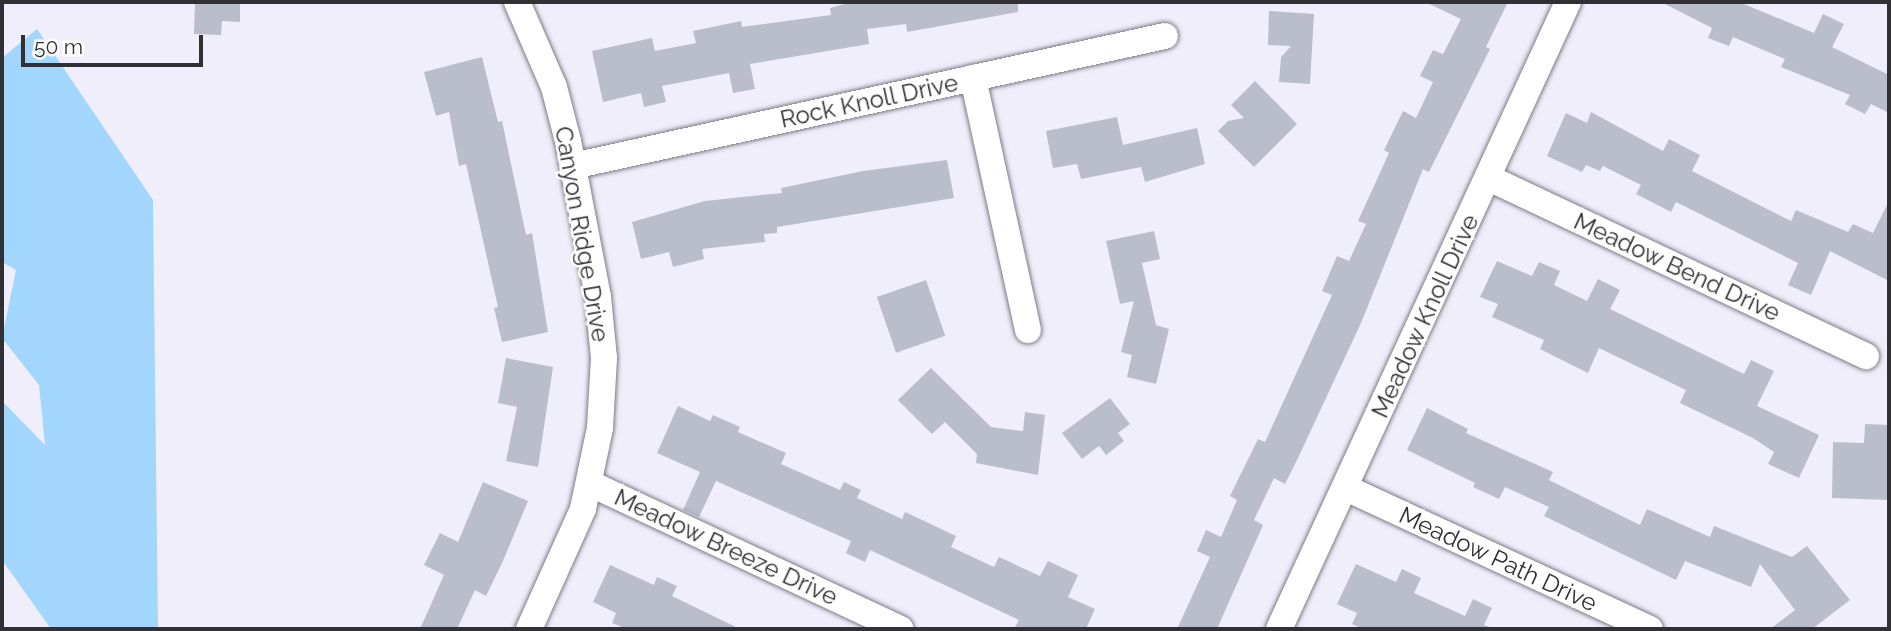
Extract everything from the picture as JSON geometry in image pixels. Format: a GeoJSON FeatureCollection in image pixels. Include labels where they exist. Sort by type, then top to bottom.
{"type":"FeatureCollection","features":[{"type":"Feature","properties":{"kind":"street","name":"Canyon Ridge Drive"},"geometry":{"type":"LineString","coordinates":[[517,2],[554,87],[573,166],[598,297],[604,358],[600,428],[589,483],[566,548],[528,629]]}},
{"type":"Feature","properties":{"kind":"street","name":"Meadow Knoll Drive"},"geometry":{"type":"LineString","coordinates":[[1279,629],[1568,2]]}},
{"type":"Feature","properties":{"kind":"street","name":"Rock Knoll Drive"},"geometry":{"type":"LineString","coordinates":[[573,166],[1165,36]]}},
{"type":"Feature","properties":{"kind":"street"},"geometry":{"type":"LineString","coordinates":[[973,78],[1028,330]]}},
{"type":"Feature","properties":{"kind":"street","name":"Meadow Bend Drive"},"geometry":{"type":"LineString","coordinates":[[1489,178],[1866,356]]}},
{"type":"Feature","properties":{"kind":"street","name":"Meadow Breeze Drive"},"geometry":{"type":"LineString","coordinates":[[589,483],[901,629]]}},
{"type":"Feature","properties":{"kind":"street","name":"Meadow Path Drive"},"geometry":{"type":"LineString","coordinates":[[1346,488],[1650,629]]}},
{"type":"Feature","properties":{"kind":"water"},"geometry":{"type":"Polygon","coordinates":[[[37,29],[153,200],[158,629],[51,629],[2,560],[2,401],[45,445],[39,385],[2,338],[16,270],[2,262],[2,58],[37,29]]]}},
{"type":"Feature","properties":{"kind":"building"},"geometry":{"type":"Polygon","coordinates":[[[195,2],[240,2],[240,22],[222,21],[221,35],[194,34],[195,2]]]}},
{"type":"Feature","properties":{"kind":"building"},"geometry":{"type":"Polygon","coordinates":[[[852,2],[1018,2],[1018,12],[907,32],[906,24],[867,29],[869,44],[750,64],[755,89],[733,93],[729,73],[662,86],[666,102],[644,107],[641,93],[603,102],[592,51],[652,38],[655,51],[696,43],[693,31],[741,21],[742,27],[831,15],[830,8],[852,2]]]}},
{"type":"Feature","properties":{"kind":"building"},"geometry":{"type":"Polygon","coordinates":[[[1425,2],[1508,2],[1486,47],[1490,49],[1429,172],[1423,169],[1361,323],[1298,458],[1285,484],[1274,478],[1254,520],[1263,525],[1217,629],[1177,629],[1210,557],[1197,551],[1206,530],[1221,537],[1237,500],[1230,496],[1258,439],[1265,442],[1332,295],[1322,291],[1337,256],[1349,261],[1366,224],[1358,221],[1389,153],[1384,150],[1403,111],[1416,118],[1433,82],[1420,76],[1433,50],[1443,54],[1461,19],[1425,2]]]}},
{"type":"Feature","properties":{"kind":"building"},"geometry":{"type":"Polygon","coordinates":[[[1661,2],[1739,2],[1814,33],[1823,14],[1844,24],[1832,47],[1889,75],[1889,113],[1871,104],[1865,114],[1845,104],[1850,95],[1781,67],[1785,59],[1733,37],[1729,46],[1708,38],[1712,28],[1661,2]]]}},
{"type":"Feature","properties":{"kind":"building"},"geometry":{"type":"Polygon","coordinates":[[[1269,11],[1314,14],[1310,84],[1279,82],[1281,57],[1291,46],[1268,45],[1269,11]]]}},
{"type":"Feature","properties":{"kind":"building"},"geometry":{"type":"Polygon","coordinates":[[[482,57],[498,122],[502,121],[526,235],[532,233],[548,332],[502,342],[494,308],[498,307],[466,164],[459,166],[449,112],[436,116],[424,72],[482,57]]]}},
{"type":"Feature","properties":{"kind":"building"},"geometry":{"type":"Polygon","coordinates":[[[1255,81],[1297,124],[1254,167],[1218,131],[1228,121],[1244,118],[1231,105],[1255,81]]]}},
{"type":"Feature","properties":{"kind":"building"},"geometry":{"type":"Polygon","coordinates":[[[1591,112],[1663,151],[1669,139],[1700,155],[1692,171],[1791,221],[1796,210],[1848,232],[1853,224],[1873,233],[1889,201],[1889,281],[1830,251],[1811,295],[1788,285],[1798,263],[1676,202],[1671,212],[1636,194],[1641,185],[1603,166],[1600,171],[1586,165],[1582,172],[1547,156],[1566,113],[1587,123],[1591,112]]]}},
{"type":"Feature","properties":{"kind":"building"},"geometry":{"type":"Polygon","coordinates":[[[1117,117],[1123,145],[1197,128],[1205,164],[1145,182],[1141,167],[1081,179],[1077,164],[1053,168],[1046,131],[1117,117]]]}},
{"type":"Feature","properties":{"kind":"building"},"geometry":{"type":"Polygon","coordinates":[[[947,160],[954,198],[777,227],[777,233],[764,234],[765,242],[702,249],[704,259],[673,267],[669,252],[641,259],[632,222],[705,201],[782,193],[781,188],[863,171],[947,160]]]}},
{"type":"Feature","properties":{"kind":"building"},"geometry":{"type":"Polygon","coordinates":[[[1154,231],[1160,259],[1142,263],[1156,325],[1169,329],[1156,384],[1127,377],[1132,355],[1121,352],[1134,301],[1120,304],[1106,241],[1154,231]]]}},
{"type":"Feature","properties":{"kind":"building"},"geometry":{"type":"Polygon","coordinates":[[[1497,261],[1532,276],[1539,262],[1560,271],[1554,285],[1587,301],[1598,279],[1620,290],[1610,309],[1744,374],[1751,360],[1774,371],[1757,406],[1819,435],[1799,478],[1768,464],[1774,452],[1753,438],[1680,403],[1686,390],[1599,348],[1588,373],[1540,349],[1544,340],[1492,317],[1498,304],[1480,297],[1497,261]]]}},
{"type":"Feature","properties":{"kind":"building"},"geometry":{"type":"Polygon","coordinates":[[[926,280],[945,336],[896,353],[877,297],[926,280]]]}},
{"type":"Feature","properties":{"kind":"building"},"geometry":{"type":"Polygon","coordinates":[[[506,358],[553,367],[538,467],[506,461],[517,407],[498,403],[506,358]]]}},
{"type":"Feature","properties":{"kind":"building"},"geometry":{"type":"Polygon","coordinates":[[[931,368],[991,427],[1023,431],[1025,412],[1045,415],[1038,475],[976,463],[977,454],[945,422],[932,434],[898,400],[931,368]]]}},
{"type":"Feature","properties":{"kind":"building"},"geometry":{"type":"Polygon","coordinates":[[[1110,398],[1130,424],[1118,433],[1124,441],[1106,455],[1099,446],[1082,459],[1062,433],[1110,398]]]}},
{"type":"Feature","properties":{"kind":"building"},"geometry":{"type":"Polygon","coordinates":[[[678,406],[710,421],[713,415],[740,427],[738,432],[786,453],[781,464],[840,490],[844,482],[861,490],[857,498],[902,519],[905,512],[956,536],[951,547],[994,567],[999,557],[1040,576],[1048,561],[1078,575],[1068,597],[1095,609],[1086,629],[1014,629],[1019,620],[870,550],[865,562],[846,553],[851,541],[716,481],[699,517],[683,510],[700,472],[657,453],[678,406]]]}},
{"type":"Feature","properties":{"kind":"building"},"geometry":{"type":"Polygon","coordinates":[[[1427,408],[1468,429],[1466,433],[1553,472],[1549,480],[1640,525],[1647,509],[1710,537],[1714,526],[1792,557],[1807,546],[1850,600],[1812,629],[1770,629],[1795,610],[1760,564],[1751,587],[1685,561],[1676,580],[1544,516],[1549,507],[1505,487],[1499,499],[1473,487],[1475,483],[1407,450],[1427,408]]]}},
{"type":"Feature","properties":{"kind":"building"},"geometry":{"type":"Polygon","coordinates":[[[1865,424],[1889,425],[1889,500],[1832,498],[1833,442],[1864,443],[1865,424]]]}},
{"type":"Feature","properties":{"kind":"building"},"geometry":{"type":"Polygon","coordinates":[[[483,482],[528,501],[503,561],[486,596],[475,590],[457,629],[420,629],[444,575],[424,565],[440,533],[458,542],[483,482]]]}},
{"type":"Feature","properties":{"kind":"building"},"geometry":{"type":"Polygon","coordinates":[[[1356,564],[1396,582],[1402,569],[1421,578],[1414,593],[1465,616],[1473,599],[1492,608],[1484,625],[1495,629],[1363,629],[1352,624],[1357,613],[1337,604],[1356,564]]]}},
{"type":"Feature","properties":{"kind":"building"},"geometry":{"type":"Polygon","coordinates":[[[610,565],[654,585],[657,577],[677,586],[672,596],[740,629],[627,629],[612,623],[616,613],[593,602],[610,565]]]}}]}
